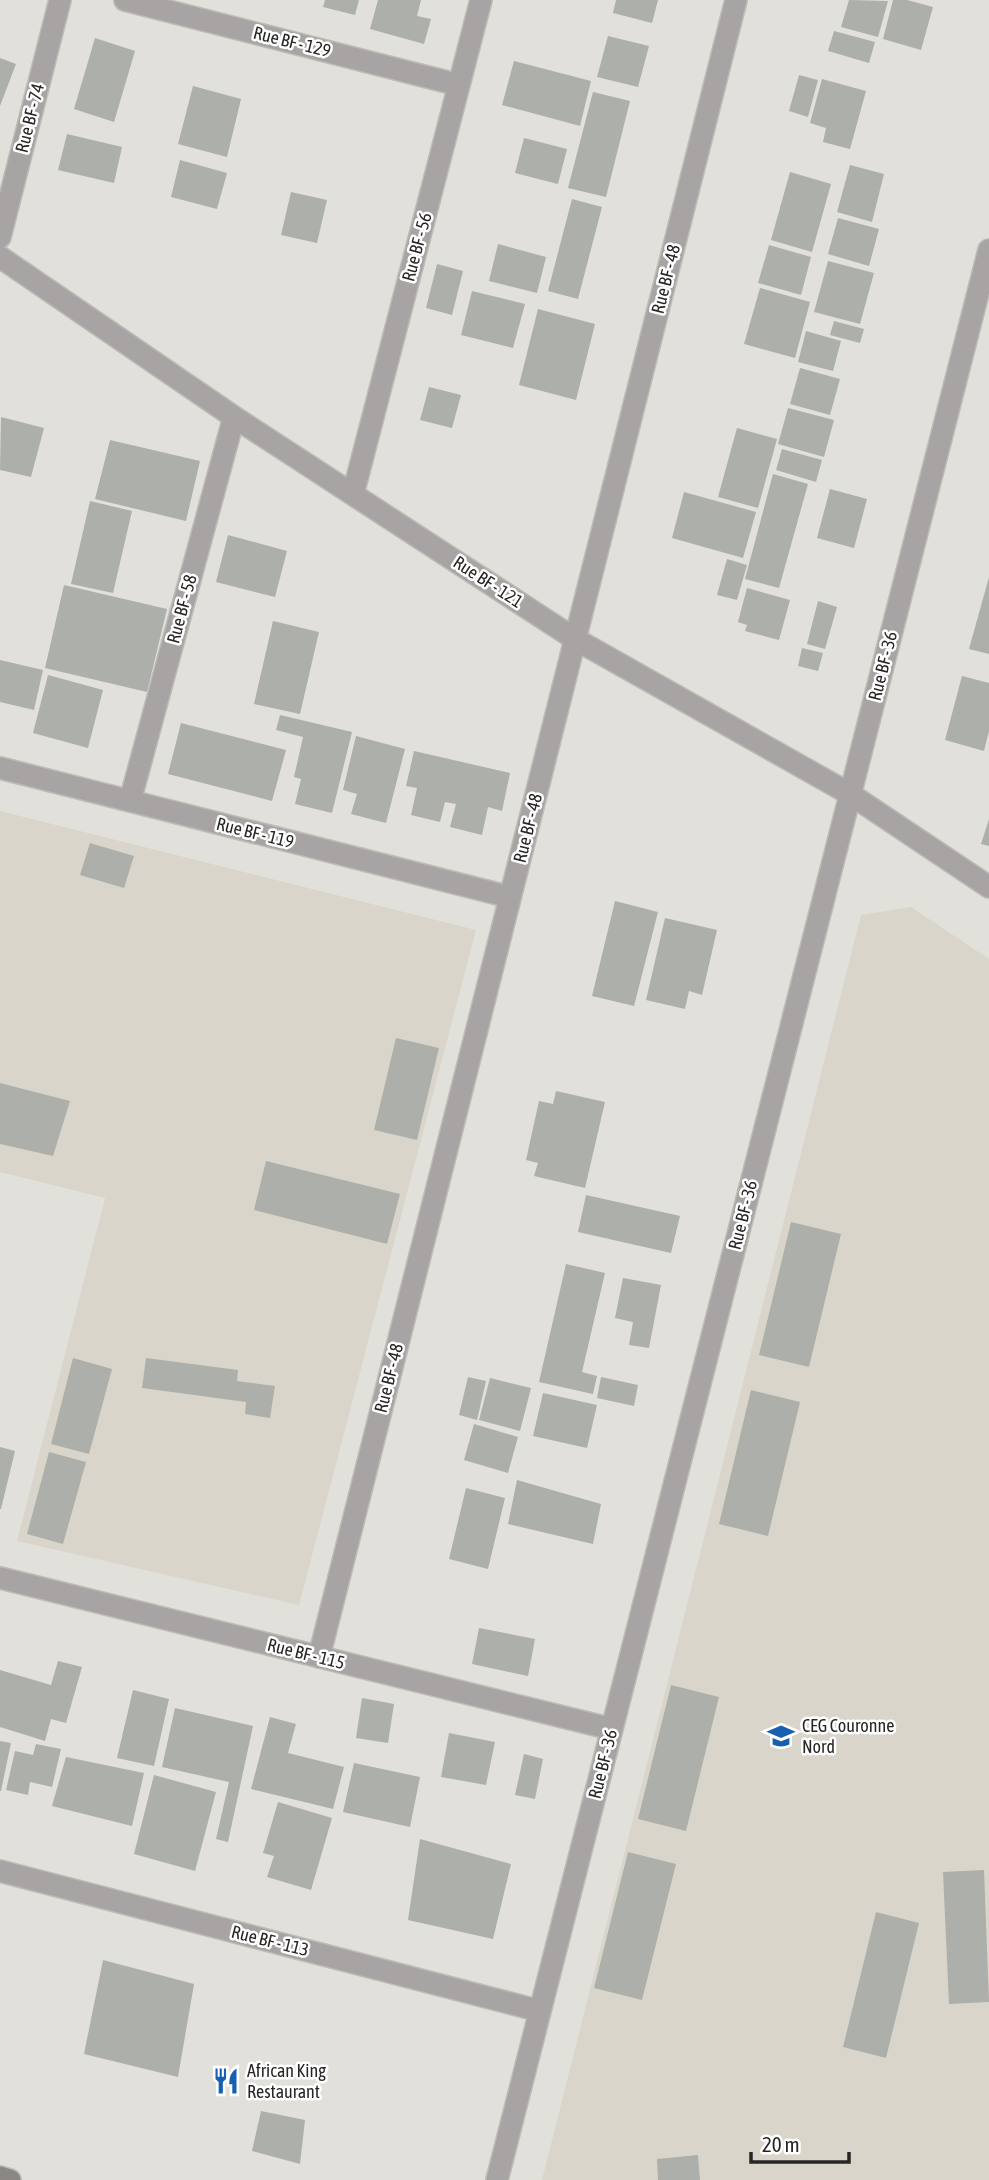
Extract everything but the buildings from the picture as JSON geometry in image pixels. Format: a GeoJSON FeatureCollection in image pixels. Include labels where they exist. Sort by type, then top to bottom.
{"type":"FeatureCollection","features":[{"type":"Feature","properties":{"kind":"main road"},"geometry":{"type":"LineString","coordinates":[[0,2177],[10,2180]]}},
{"type":"Feature","properties":{"kind":"street","name":"Rue BF - 74"},"geometry":{"type":"LineString","coordinates":[[0,237],[60,0]]}},
{"type":"Feature","properties":{"kind":"street","name":"Rue BF - 129"},"geometry":{"type":"LineString","coordinates":[[125,0],[459,85]]}},
{"type":"Feature","properties":{"kind":"street","name":"Rue BF - 56"},"geometry":{"type":"LineString","coordinates":[[353,494],[481,0]]}},
{"type":"Feature","properties":{"kind":"street","name":"Rue BF - 48"},"geometry":{"type":"LineString","coordinates":[[319,1657],[736,0]]}},
{"type":"Feature","properties":{"kind":"street","name":"Rue BF - 36"},"geometry":{"type":"LineString","coordinates":[[497,2180],[989,250]]}},
{"type":"Feature","properties":{"kind":"street","name":"Rue BF - 121"},"geometry":{"type":"LineString","coordinates":[[0,257],[234,417],[575,639],[850,794],[989,887]]}},
{"type":"Feature","properties":{"kind":"street","name":"Rue BF - 58"},"geometry":{"type":"LineString","coordinates":[[130,801],[234,417]]}},
{"type":"Feature","properties":{"kind":"street","name":"Rue BF - 119"},"geometry":{"type":"LineString","coordinates":[[0,768],[510,897]]}},
{"type":"Feature","properties":{"kind":"street","name":"Rue BF - 115"},"geometry":{"type":"LineString","coordinates":[[0,1578],[612,1729]]}},
{"type":"Feature","properties":{"kind":"street","name":"Rue BF - 113"},"geometry":{"type":"LineString","coordinates":[[0,1871],[540,2011]]}},
{"type":"Feature","properties":{"kind":"shaded area"},"geometry":{"type":"Polygon","coordinates":[[[0,811],[476,930],[299,1605],[17,1541],[105,1198],[0,1172],[0,811]]]}},
{"type":"Feature","properties":{"kind":"shaded area"},"geometry":{"type":"Polygon","coordinates":[[[911,907],[989,959],[989,2180],[542,2180],[861,915],[911,907]]]}},
{"type":"Feature","properties":{"kind":"place","name":"CEG Couronne Nord"},"geometry":{"type":"Point","coordinates":[781,1736]}},
{"type":"Feature","properties":{"kind":"place","name":"African King Restaurant"},"geometry":{"type":"Point","coordinates":[226,2081]}}]}
